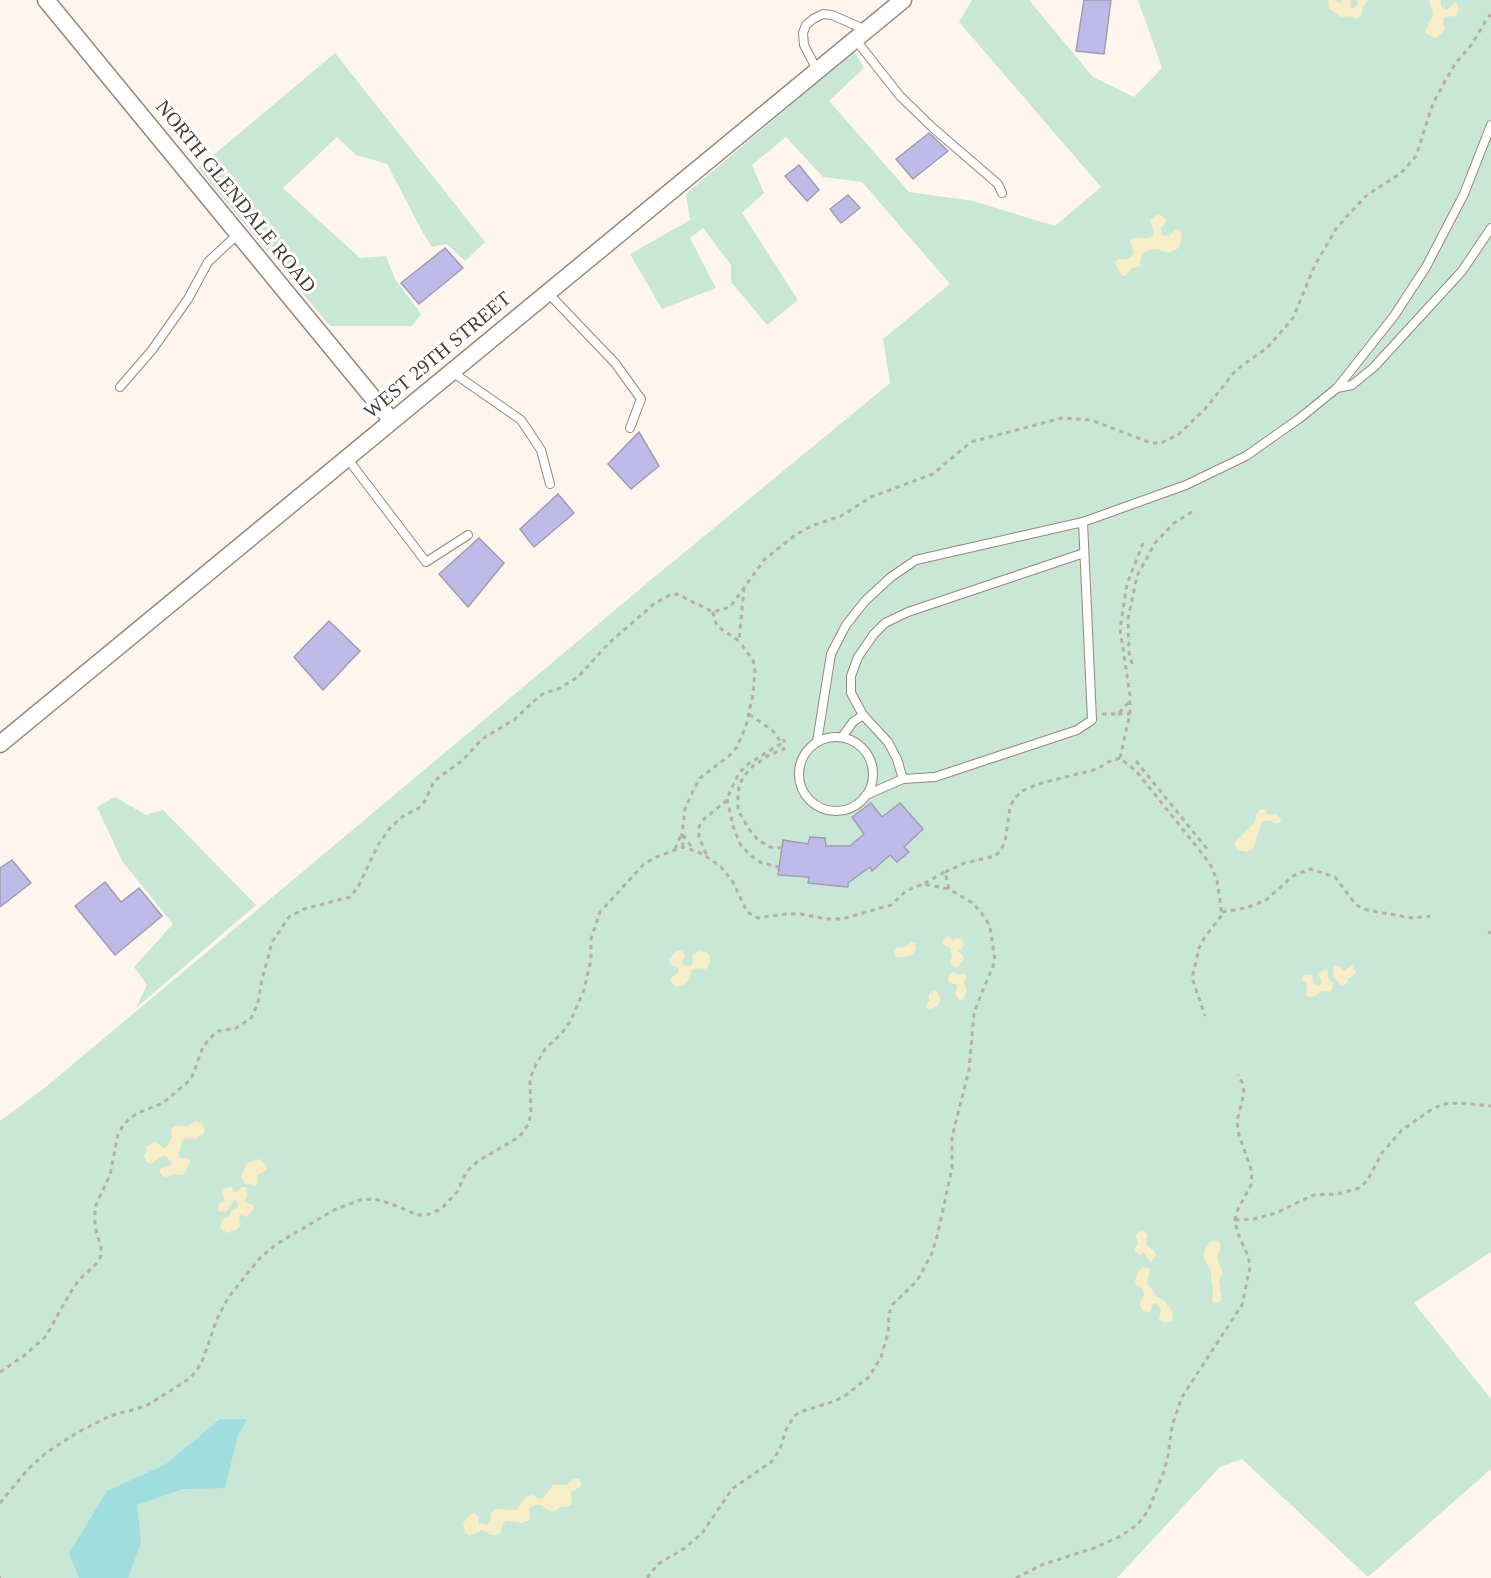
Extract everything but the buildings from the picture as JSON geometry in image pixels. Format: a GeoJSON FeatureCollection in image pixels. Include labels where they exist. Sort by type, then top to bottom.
{"type":"FeatureCollection","features":[{"type":"Feature","properties":{"kind":"street","name":"NORTH GLENDALE ROAD"},"geometry":{"type":"LineString","coordinates":[[46,0],[392,421]]}},
{"type":"Feature","properties":{"kind":"street","name":"WEST 29TH STREET"},"geometry":{"type":"LineString","coordinates":[[0,744],[903,0]]}},
{"type":"Feature","properties":{"kind":"lane"},"geometry":{"type":"LineString","coordinates":[[817,70],[804,45],[803,33],[806,25],[813,19],[823,14],[832,15],[861,34],[900,96],[998,184],[1002,193]]}},
{"type":"Feature","properties":{"kind":"lane"},"geometry":{"type":"LineString","coordinates":[[817,742],[831,654],[846,625],[865,601],[916,560],[1083,522],[1186,485],[1246,456],[1300,418],[1337,388],[1394,316],[1426,267],[1464,194],[1491,124]]}},
{"type":"Feature","properties":{"kind":"lane"},"geometry":{"type":"LineString","coordinates":[[1337,388],[1352,385],[1374,367],[1462,271],[1491,228]]}},
{"type":"Feature","properties":{"kind":"lane"},"geometry":{"type":"LineString","coordinates":[[120,387],[152,350],[188,299],[207,262],[238,234]]}},
{"type":"Feature","properties":{"kind":"lane"},"geometry":{"type":"LineString","coordinates":[[548,293],[615,363],[641,399],[630,428]]}},
{"type":"Feature","properties":{"kind":"lane"},"geometry":{"type":"LineString","coordinates":[[452,372],[520,420],[542,450],[550,484]]}},
{"type":"Feature","properties":{"kind":"lane"},"geometry":{"type":"LineString","coordinates":[[347,458],[426,562],[468,534]]}},
{"type":"Feature","properties":{"kind":"lane"},"geometry":{"type":"LineString","coordinates":[[866,795],[903,779],[935,777],[1077,730],[1092,720],[1083,522]]}},
{"type":"Feature","properties":{"kind":"lane"},"geometry":{"type":"LineString","coordinates":[[903,779],[897,759],[888,742],[863,715],[851,693],[851,676],[858,657],[874,634],[885,623],[908,612],[1084,553]]}},
{"type":"Feature","properties":{"kind":"lane"},"geometry":{"type":"LineString","coordinates":[[842,737],[853,722],[863,715]]}},
{"type":"Feature","properties":{"kind":"lane"},"geometry":{"type":"LineString","coordinates":[[842,737],[854,741],[870,759],[873,772],[872,784],[858,804],[847,810],[835,812],[823,810],[804,795],[798,772],[801,760],[807,750],[817,742],[842,737]]}},
{"type":"Feature","properties":{"kind":"path"},"geometry":{"type":"LineString","coordinates":[[0,1372],[25,1355],[46,1336],[79,1280],[97,1263],[101,1247],[95,1227],[95,1207],[113,1166],[118,1134],[123,1126],[138,1113],[163,1103],[191,1079],[203,1047],[218,1031],[236,1028],[251,1018],[258,1003],[272,942],[289,917],[304,909],[350,897],[358,887],[378,845],[390,828],[402,817],[419,808],[425,801],[434,781],[463,760],[482,739],[515,719],[534,700],[578,677],[609,644],[655,603],[676,594],[713,612],[730,607],[765,559],[794,536],[811,526],[841,516],[871,497],[933,474],[971,442],[1062,418],[1098,422],[1151,443],[1161,443],[1179,434],[1205,409],[1236,370],[1267,348],[1293,318],[1315,265],[1336,229],[1367,195],[1401,173],[1416,156],[1433,103],[1455,64],[1472,44],[1491,15]]}},
{"type":"Feature","properties":{"kind":"path"},"geometry":{"type":"LineString","coordinates":[[1132,664],[1129,652],[1128,619],[1137,576],[1155,543],[1174,523],[1195,510]]}},
{"type":"Feature","properties":{"kind":"path"},"geometry":{"type":"LineString","coordinates":[[1120,758],[1130,714],[1130,701],[1120,628],[1126,584],[1143,543]]}},
{"type":"Feature","properties":{"kind":"path"},"geometry":{"type":"LineString","coordinates":[[739,641],[744,586]]}},
{"type":"Feature","properties":{"kind":"path"},"geometry":{"type":"LineString","coordinates":[[683,847],[682,834],[686,809],[699,780],[729,756],[742,739],[755,682],[753,660],[739,641],[718,627],[713,612]]}},
{"type":"Feature","properties":{"kind":"path"},"geometry":{"type":"LineString","coordinates":[[1118,714],[1130,701]]}},
{"type":"Feature","properties":{"kind":"path"},"geometry":{"type":"LineString","coordinates":[[1092,712],[1108,715],[1130,714]]}},
{"type":"Feature","properties":{"kind":"path"},"geometry":{"type":"LineString","coordinates":[[706,856],[699,837],[699,827],[704,819],[720,807],[739,773],[748,764],[782,743],[772,730],[749,714]]}},
{"type":"Feature","properties":{"kind":"path"},"geometry":{"type":"LineString","coordinates":[[782,848],[770,848],[758,840],[738,810],[738,798],[743,777],[753,766],[769,755],[784,749],[784,739]]}},
{"type":"Feature","properties":{"kind":"path"},"geometry":{"type":"LineString","coordinates":[[0,1503],[28,1470],[54,1448],[110,1416],[146,1406],[193,1374],[208,1349],[217,1319],[228,1298],[259,1259],[275,1245],[334,1210],[360,1200],[374,1199],[418,1215],[430,1214],[441,1209],[457,1192],[467,1171],[478,1161],[519,1137],[528,1125],[531,1113],[530,1082],[533,1070],[545,1049],[570,1022],[581,997],[589,968],[594,926],[600,912],[643,865],[656,856],[683,847],[706,856],[721,867],[733,882],[747,912],[758,918],[801,914],[826,919],[842,919],[891,904],[906,891],[965,863],[995,856],[1005,842],[1014,799],[1022,791],[1038,784],[1097,768],[1120,758]]}},
{"type":"Feature","properties":{"kind":"path"},"geometry":{"type":"LineString","coordinates":[[1120,758],[1137,772],[1211,866],[1216,880],[1222,915],[1199,948],[1193,974],[1193,981],[1205,1016]]}},
{"type":"Feature","properties":{"kind":"path"},"geometry":{"type":"LineString","coordinates":[[1136,761],[1208,850]]}},
{"type":"Feature","properties":{"kind":"path"},"geometry":{"type":"LineString","coordinates":[[726,799],[740,844],[751,856],[762,863],[779,867]]}},
{"type":"Feature","properties":{"kind":"path"},"geometry":{"type":"LineString","coordinates":[[675,849],[682,834]]}},
{"type":"Feature","properties":{"kind":"path"},"geometry":{"type":"LineString","coordinates":[[682,834],[693,849]]}},
{"type":"Feature","properties":{"kind":"path"},"geometry":{"type":"LineString","coordinates":[[1222,912],[1246,908],[1266,900],[1293,876],[1311,868],[1335,877],[1356,905],[1367,910],[1412,918],[1430,916]]}},
{"type":"Feature","properties":{"kind":"path"},"geometry":{"type":"LineString","coordinates":[[945,872],[949,889]]}},
{"type":"Feature","properties":{"kind":"path"},"geometry":{"type":"LineString","coordinates":[[646,1578],[658,1564],[685,1548],[703,1532],[732,1489],[771,1462],[780,1449],[790,1422],[800,1412],[835,1401],[859,1387],[869,1377],[880,1357],[888,1332],[889,1313],[893,1304],[914,1285],[931,1256],[952,1168],[952,1137],[969,1070],[974,1012],[995,961],[990,926],[971,902],[949,889],[923,884]]}},
{"type":"Feature","properties":{"kind":"path"},"geometry":{"type":"LineString","coordinates":[[1016,1578],[1044,1564],[1094,1548],[1121,1536],[1138,1524],[1148,1511],[1163,1474],[1172,1426],[1182,1397],[1242,1305],[1250,1268],[1235,1220],[1238,1209],[1251,1185],[1252,1172],[1239,1135],[1237,1121],[1244,1084],[1238,1075]]}},
{"type":"Feature","properties":{"kind":"path"},"geometry":{"type":"LineString","coordinates":[[1235,1220],[1254,1219],[1276,1213],[1313,1195],[1338,1194],[1359,1188],[1367,1181],[1382,1153],[1401,1131],[1414,1120],[1443,1104],[1460,1102],[1491,1106]]}},
{"type":"Feature","properties":{"kind":"green space"},"geometry":{"type":"Polygon","coordinates":[[[972,0],[1029,0],[1093,77],[1134,97],[1162,68],[1138,0],[1491,0],[1491,1252],[1414,1303],[1491,1399],[1491,1469],[1368,1577],[1242,1459],[1220,1467],[1117,1578],[0,1578],[0,1121],[47,1086],[652,579],[890,383],[883,339],[950,284],[862,182],[823,177],[786,137],[752,165],[764,193],[742,213],[798,300],[767,325],[731,282],[731,265],[703,228],[690,238],[716,288],[662,309],[630,254],[690,220],[686,194],[854,51],[864,68],[829,101],[909,192],[973,201],[1055,226],[1101,187],[959,22],[972,0]]]}},
{"type":"Feature","properties":{"kind":"green space"},"geometry":{"type":"Polygon","coordinates":[[[335,53],[485,242],[465,261],[447,244],[432,247],[387,164],[356,155],[337,137],[283,188],[360,258],[386,256],[395,279],[421,314],[412,326],[330,326],[198,168],[335,53]]]}},
{"type":"Feature","properties":{"kind":"green space"},"geometry":{"type":"Polygon","coordinates":[[[115,797],[146,815],[163,810],[256,905],[136,1008],[147,985],[134,967],[173,924],[122,861],[97,807],[115,797]]]}},
{"type":"Feature","properties":{"kind":"sand"},"geometry":{"type":"Polygon","coordinates":[[[1328,0],[1336,0],[1341,4],[1342,0],[1351,0],[1352,9],[1357,6],[1358,0],[1369,0],[1357,19],[1349,16],[1340,17],[1329,8],[1328,0]]]}},
{"type":"Feature","properties":{"kind":"sand"},"geometry":{"type":"Polygon","coordinates":[[[1429,0],[1441,0],[1441,6],[1445,9],[1456,3],[1459,9],[1456,16],[1444,17],[1445,30],[1436,38],[1425,31],[1433,14],[1429,0]]]}},
{"type":"Feature","properties":{"kind":"sand"},"geometry":{"type":"Polygon","coordinates":[[[1157,215],[1163,216],[1167,221],[1161,228],[1162,235],[1169,236],[1179,229],[1182,234],[1180,245],[1169,253],[1156,249],[1145,251],[1140,267],[1132,268],[1127,275],[1122,276],[1115,262],[1118,259],[1127,259],[1132,256],[1134,253],[1130,241],[1134,238],[1153,236],[1154,231],[1150,220],[1157,215]]]}},
{"type":"Feature","properties":{"kind":"sand"},"geometry":{"type":"Polygon","coordinates":[[[1261,809],[1265,809],[1268,815],[1276,814],[1281,820],[1280,823],[1270,820],[1262,822],[1253,849],[1247,852],[1237,850],[1234,843],[1255,822],[1256,815],[1261,809]]]}},
{"type":"Feature","properties":{"kind":"sand"},"geometry":{"type":"Polygon","coordinates":[[[948,936],[953,941],[957,938],[963,940],[964,946],[958,951],[965,958],[958,967],[950,963],[952,956],[950,948],[943,944],[943,940],[948,936]]]}},
{"type":"Feature","properties":{"kind":"sand"},"geometry":{"type":"Polygon","coordinates":[[[911,942],[915,943],[916,949],[912,955],[898,958],[895,956],[896,948],[905,947],[911,942]]]}},
{"type":"Feature","properties":{"kind":"sand"},"geometry":{"type":"Polygon","coordinates":[[[677,951],[682,951],[685,955],[682,963],[684,966],[691,965],[692,955],[700,951],[708,953],[710,963],[706,969],[692,970],[687,983],[676,987],[671,982],[671,978],[679,968],[671,965],[668,959],[677,951]]]}},
{"type":"Feature","properties":{"kind":"sand"},"geometry":{"type":"Polygon","coordinates":[[[1334,965],[1340,966],[1344,971],[1352,965],[1356,973],[1342,986],[1333,976],[1334,965]]]}},
{"type":"Feature","properties":{"kind":"sand"},"geometry":{"type":"Polygon","coordinates":[[[1326,969],[1333,984],[1332,989],[1329,992],[1322,991],[1314,997],[1306,995],[1307,984],[1302,980],[1304,975],[1312,974],[1313,983],[1318,986],[1322,982],[1318,973],[1326,969]]]}},
{"type":"Feature","properties":{"kind":"sand"},"geometry":{"type":"Polygon","coordinates":[[[952,972],[965,974],[967,977],[964,982],[967,991],[963,999],[959,1000],[955,994],[958,985],[948,980],[952,972]]]}},
{"type":"Feature","properties":{"kind":"sand"},"geometry":{"type":"Polygon","coordinates":[[[935,990],[940,1001],[931,1009],[927,1008],[929,994],[935,990]]]}},
{"type":"Feature","properties":{"kind":"sand"},"geometry":{"type":"Polygon","coordinates":[[[196,1121],[203,1124],[205,1131],[195,1139],[186,1138],[182,1141],[178,1153],[180,1158],[188,1158],[190,1161],[186,1172],[182,1175],[162,1176],[159,1171],[161,1168],[170,1166],[171,1161],[165,1156],[151,1164],[148,1163],[144,1157],[147,1146],[155,1142],[164,1148],[167,1147],[172,1136],[171,1129],[174,1126],[188,1126],[196,1121]]]}},
{"type":"Feature","properties":{"kind":"sand"},"geometry":{"type":"Polygon","coordinates":[[[260,1159],[267,1166],[266,1170],[258,1175],[257,1185],[245,1183],[241,1177],[247,1163],[260,1159]]]}},
{"type":"Feature","properties":{"kind":"sand"},"geometry":{"type":"Polygon","coordinates":[[[228,1187],[232,1187],[235,1193],[242,1187],[246,1187],[247,1196],[244,1202],[253,1205],[254,1209],[247,1217],[239,1216],[240,1226],[227,1233],[220,1227],[222,1220],[238,1207],[236,1200],[226,1212],[218,1211],[219,1204],[225,1201],[222,1193],[228,1187]]]}},
{"type":"Feature","properties":{"kind":"sand"},"geometry":{"type":"Polygon","coordinates":[[[1143,1231],[1147,1234],[1146,1245],[1155,1252],[1156,1256],[1151,1262],[1144,1252],[1140,1255],[1135,1252],[1138,1244],[1136,1236],[1138,1232],[1143,1231]]]}},
{"type":"Feature","properties":{"kind":"sand"},"geometry":{"type":"Polygon","coordinates":[[[1214,1240],[1219,1242],[1221,1247],[1217,1258],[1223,1274],[1219,1281],[1222,1299],[1218,1303],[1212,1300],[1211,1271],[1204,1259],[1204,1251],[1214,1240]]]}},
{"type":"Feature","properties":{"kind":"sand"},"geometry":{"type":"Polygon","coordinates":[[[1143,1267],[1150,1269],[1147,1283],[1173,1313],[1172,1322],[1162,1322],[1159,1319],[1161,1310],[1158,1304],[1153,1303],[1150,1313],[1142,1310],[1140,1305],[1144,1294],[1143,1289],[1135,1281],[1138,1272],[1143,1267]]]}},
{"type":"Feature","properties":{"kind":"sand"},"geometry":{"type":"Polygon","coordinates":[[[574,1479],[579,1479],[581,1482],[580,1487],[571,1492],[572,1504],[569,1506],[560,1507],[551,1512],[541,1505],[535,1505],[529,1508],[530,1520],[521,1523],[507,1521],[503,1523],[500,1533],[496,1535],[482,1530],[469,1536],[465,1532],[463,1523],[474,1513],[478,1516],[479,1523],[487,1525],[495,1509],[516,1510],[528,1496],[543,1498],[553,1485],[567,1485],[574,1479]]]}},
{"type":"Feature","properties":{"kind":"water"},"geometry":{"type":"Polygon","coordinates":[[[220,1419],[247,1419],[238,1435],[225,1488],[183,1489],[137,1505],[141,1542],[128,1578],[79,1578],[69,1553],[107,1491],[166,1464],[220,1419]]]}}]}
